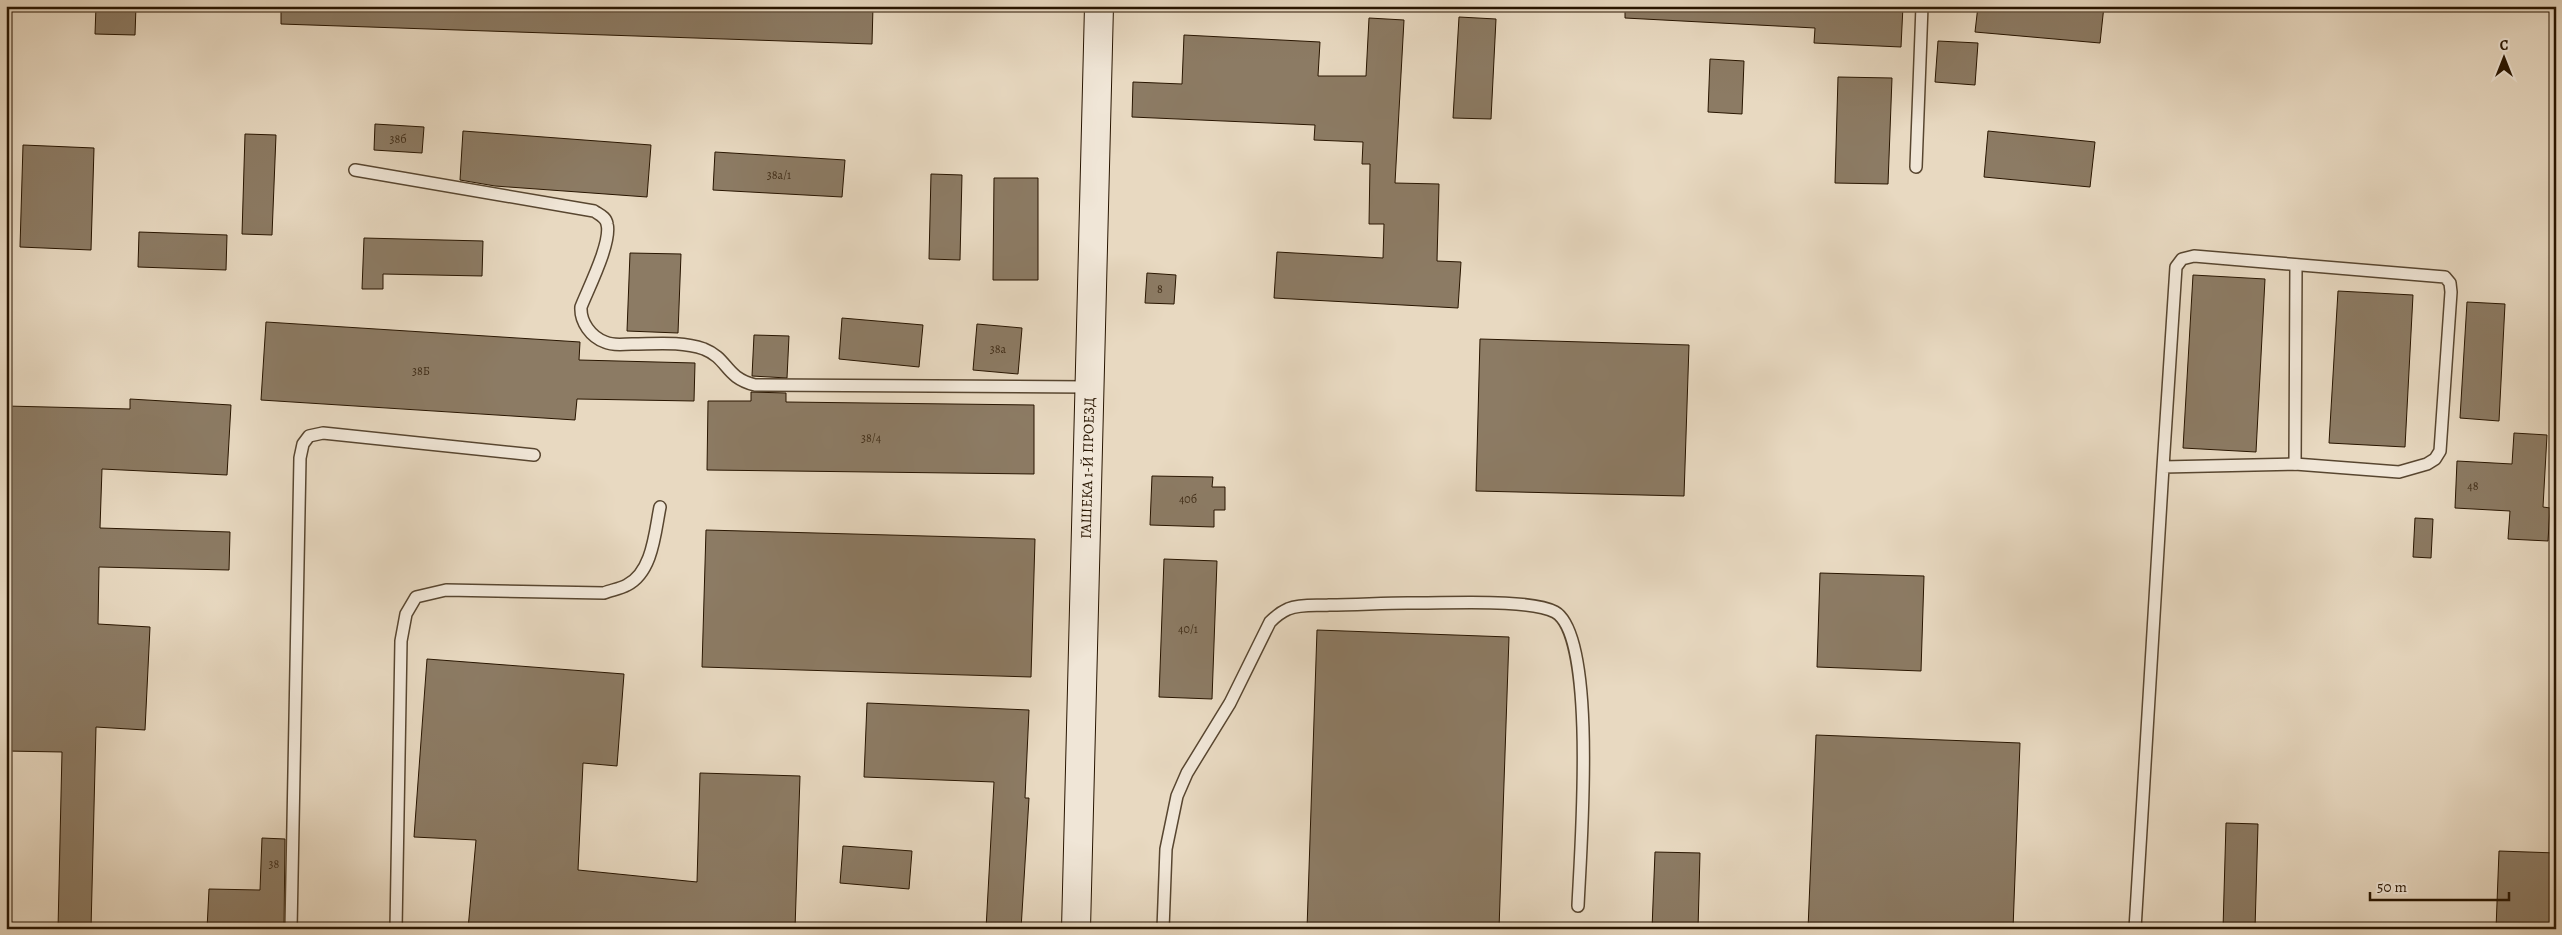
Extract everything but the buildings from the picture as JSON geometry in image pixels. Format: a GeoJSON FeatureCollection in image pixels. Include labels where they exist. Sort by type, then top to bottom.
{"type":"FeatureCollection","features":[{"type":"Feature","properties":{"kind":"main road","name":"ГАШЕКА 1-Й ПРОЕЗД"},"geometry":{"type":"LineString","coordinates":[[1076,929],[1088,387],[1099,6]]}},
{"type":"Feature","properties":{"kind":"lane"},"geometry":{"type":"LineString","coordinates":[[1916,167],[1922,6]]}},
{"type":"Feature","properties":{"kind":"lane"},"geometry":{"type":"LineString","coordinates":[[355,170],[594,211],[602,216],[607,222],[608,237],[581,307],[581,317],[590,331],[606,343],[667,343],[701,348],[719,358],[736,379],[755,385],[1088,387]]}},
{"type":"Feature","properties":{"kind":"lane"},"geometry":{"type":"LineString","coordinates":[[2135,929],[2163,467],[2176,267],[2182,259],[2194,256],[2445,277],[2450,283],[2451,292],[2440,451],[2435,459],[2427,464],[2399,472],[2295,464],[2163,467]]}},
{"type":"Feature","properties":{"kind":"lane"},"geometry":{"type":"LineString","coordinates":[[2295,464],[2296,265]]}},
{"type":"Feature","properties":{"kind":"lane"},"geometry":{"type":"LineString","coordinates":[[291,929],[300,458],[303,444],[309,436],[323,433],[534,455]]}},
{"type":"Feature","properties":{"kind":"lane"},"geometry":{"type":"LineString","coordinates":[[396,929],[401,641],[406,614],[416,597],[446,590],[604,593],[628,585],[644,568],[650,553],[660,507]]}},
{"type":"Feature","properties":{"kind":"lane"},"geometry":{"type":"LineString","coordinates":[[1163,929],[1166,849],[1177,796],[1187,773],[1230,703],[1270,622],[1278,614],[1297,606],[1397,603],[1508,604],[1541,607],[1555,612],[1565,620],[1576,650],[1585,755],[1578,906]]}}]}
